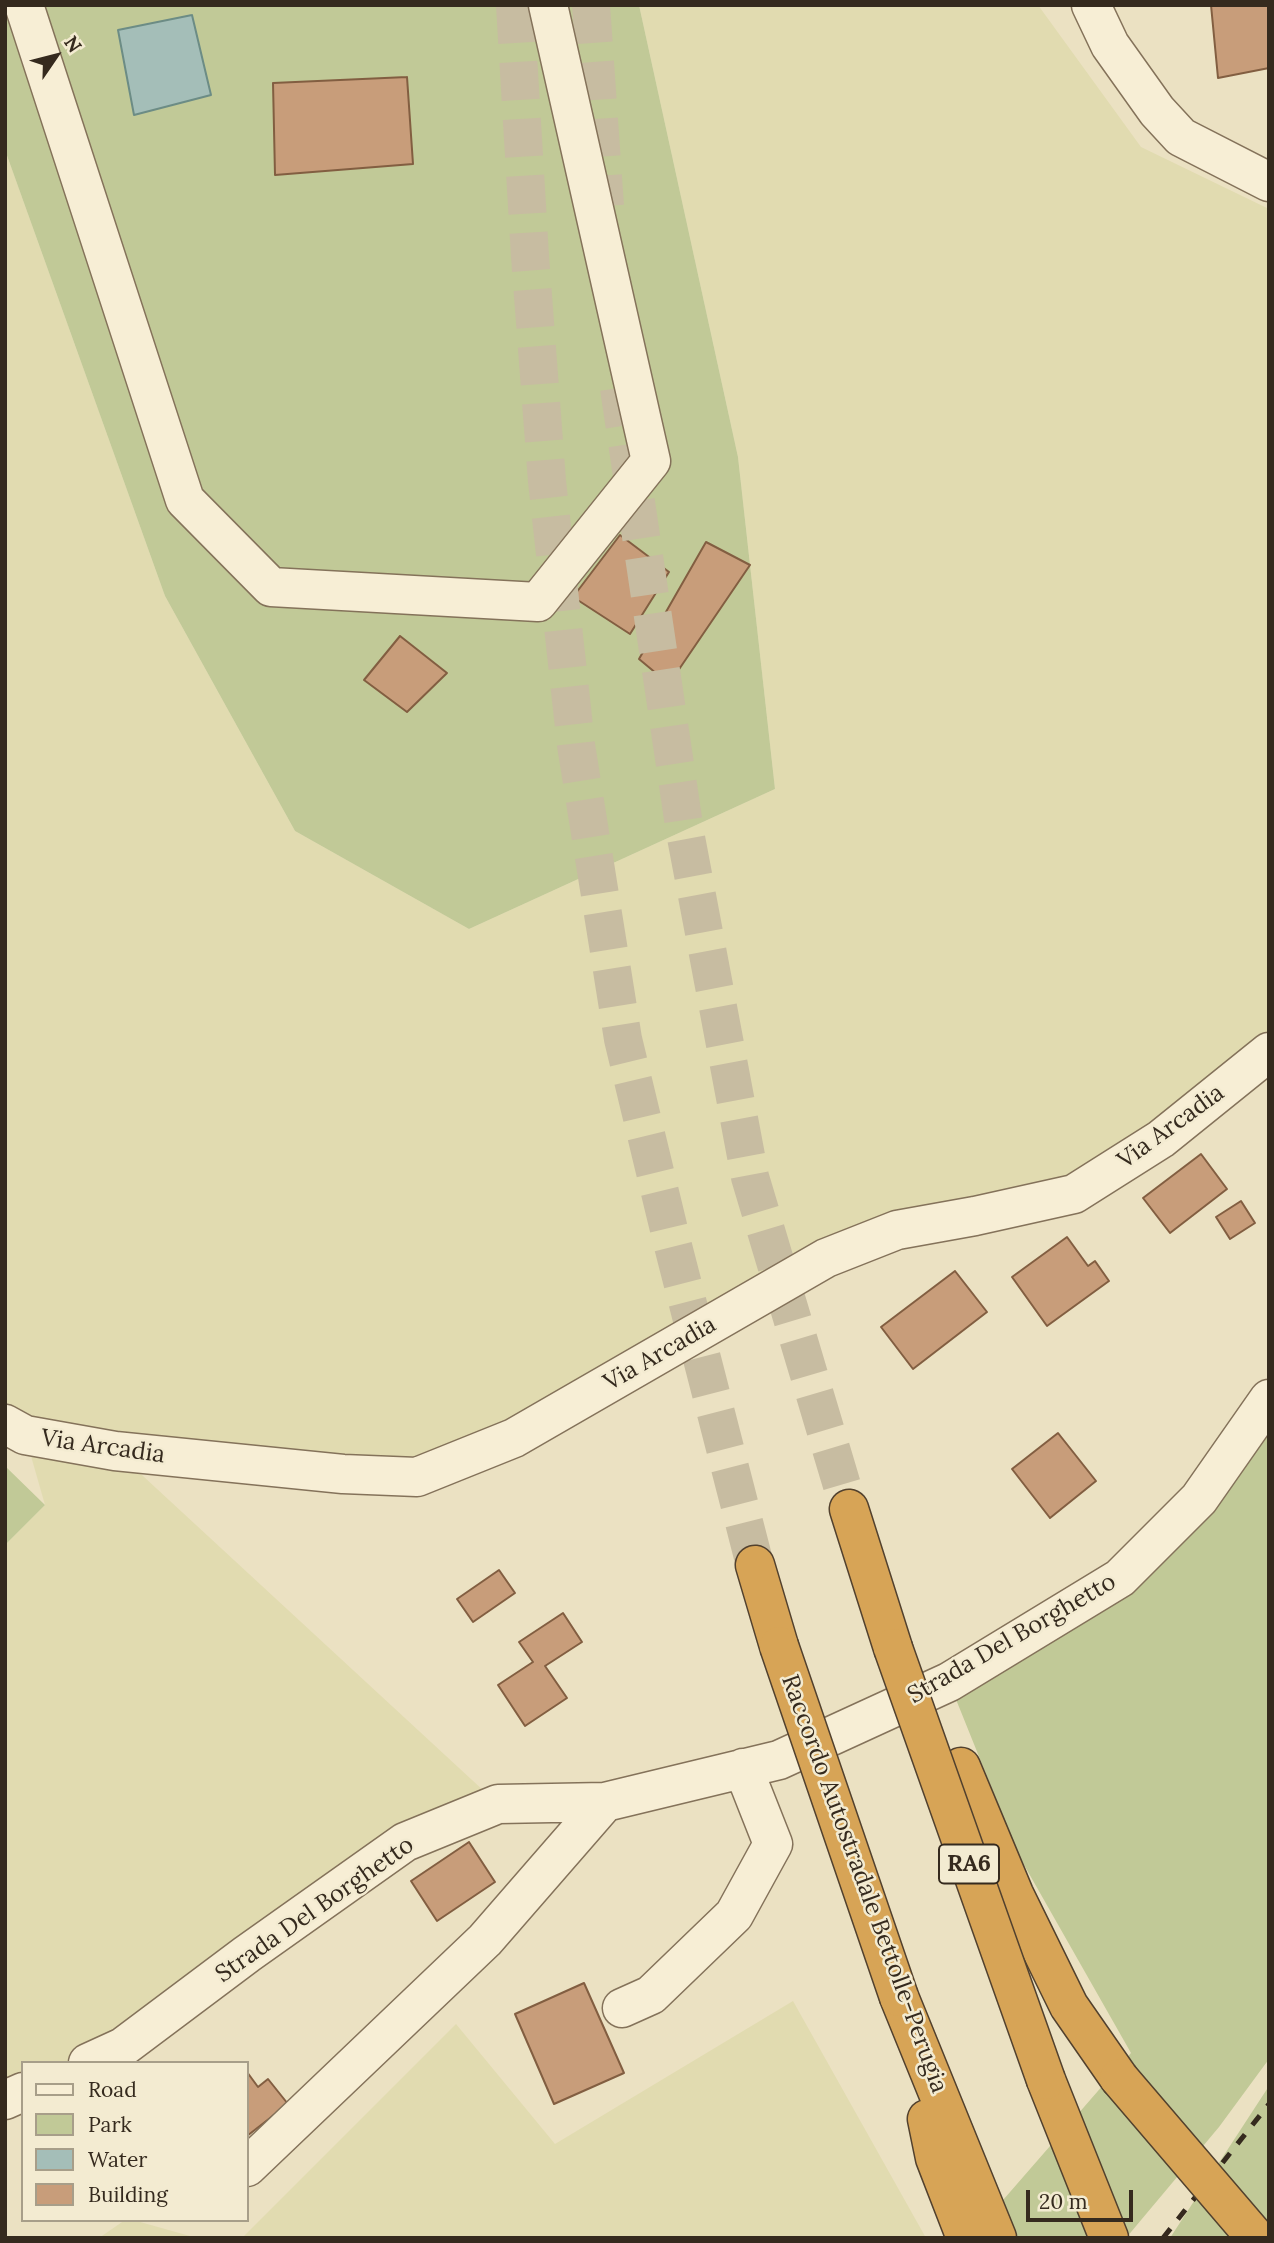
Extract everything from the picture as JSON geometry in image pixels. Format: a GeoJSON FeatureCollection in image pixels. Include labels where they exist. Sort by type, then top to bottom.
{"type":"FeatureCollection","features":[{"type":"Feature","properties":{"kind":"highway","name":"RA6"},"geometry":{"type":"LineString","coordinates":[[849,1509],[892,1647],[1045,2080],[1109,2238]]}},
{"type":"Feature","properties":{"kind":"highway","name":"Raccordo Autostradale Bettolle-Perugia"},"geometry":{"type":"LineString","coordinates":[[755,1565],[779,1646],[899,1997],[997,2238]]}},
{"type":"Feature","properties":{"kind":"highway"},"geometry":{"type":"LineString","coordinates":[[892,1647],[961,1767],[1014,1894],[1069,2006],[1119,2078],[1256,2238]]}},
{"type":"Feature","properties":{"kind":"highway"},"geometry":{"type":"LineString","coordinates":[[899,1997],[935,2158],[966,2238]]}},
{"type":"Feature","properties":{"kind":"street"},"geometry":{"type":"LineString","coordinates":[[24,5],[185,500],[271,587],[538,602],[651,461],[548,5]]}},
{"type":"Feature","properties":{"kind":"street"},"geometry":{"type":"LineString","coordinates":[[1091,5],[1110,45],[1157,111],[1181,137],[1269,182]]}},
{"type":"Feature","properties":{"kind":"street","name":"Via Arcadia"},"geometry":{"type":"LineString","coordinates":[[5,1424],[24,1435],[115,1451],[343,1474],[417,1477],[514,1438],[826,1258],[897,1230],[1074,1194],[1161,1139],[1269,1052]]}},
{"type":"Feature","properties":{"kind":"street","name":"Strada Del Borghetto"},"geometry":{"type":"LineString","coordinates":[[97,2061],[125,2055],[247,1954],[405,1842],[498,1804],[605,1802],[779,1760],[949,1682],[1120,1578],[1199,1499],[1269,1399]]}},
{"type":"Feature","properties":{"kind":"street"},"geometry":{"type":"LineString","coordinates":[[622,2008],[651,1995],[734,1915],[773,1844],[743,1768]]}},
{"type":"Feature","properties":{"kind":"street"},"geometry":{"type":"LineString","coordinates":[[248,2167],[485,1940],[605,1802]]}},
{"type":"Feature","properties":{"kind":"street"},"geometry":{"type":"LineString","coordinates":[[5,2100],[21,2093]]}},
{"type":"Feature","properties":{"kind":"shaded area"},"geometry":{"type":"Polygon","coordinates":[[[639,5],[1038,5],[1141,147],[1269,209],[1269,1052],[1074,1194],[897,1230],[514,1438],[343,1474],[117,1452],[498,1804],[91,2061],[21,2061],[21,2093],[5,2100],[5,1545],[45,1505],[25,1435],[5,1418],[5,150],[165,596],[295,831],[469,929],[775,789],[738,457],[639,5]]]}},
{"type":"Feature","properties":{"kind":"shaded area"},"geometry":{"type":"Polygon","coordinates":[[[793,2001],[926,2238],[242,2238],[456,2024],[555,2144],[793,2001]]]}},
{"type":"Feature","properties":{"kind":"shaded area"},"geometry":{"type":"Polygon","coordinates":[[[122,2222],[140,2222],[197,2238],[99,2238],[122,2222]]]}},
{"type":"Feature","properties":{"kind":"green space"},"geometry":{"type":"Polygon","coordinates":[[[5,5],[639,5],[738,457],[775,789],[469,929],[295,831],[165,596],[5,150],[5,5]]]}},
{"type":"Feature","properties":{"kind":"green space"},"geometry":{"type":"Polygon","coordinates":[[[1269,1393],[1269,2059],[1219,2127],[1126,2238],[970,2238],[1131,2053],[1019,1856],[949,1682],[1120,1578],[1269,1393]]]}},
{"type":"Feature","properties":{"kind":"green space"},"geometry":{"type":"Polygon","coordinates":[[[5,1466],[45,1505],[5,1545],[5,1466]]]}},
{"type":"Feature","properties":{"kind":"green space"},"geometry":{"type":"Polygon","coordinates":[[[1269,2086],[1269,2238],[1170,2238],[1269,2086]]]}},
{"type":"Feature","properties":{"kind":"water"},"geometry":{"type":"Polygon","coordinates":[[[192,15],[211,95],[134,115],[118,30],[192,15]]]}},
{"type":"Feature","properties":{"kind":"building"},"geometry":{"type":"Polygon","coordinates":[[[1211,5],[1269,5],[1269,68],[1218,78],[1211,5]]]}},
{"type":"Feature","properties":{"kind":"building"},"geometry":{"type":"Polygon","coordinates":[[[407,77],[413,164],[275,175],[273,83],[407,77]]]}},
{"type":"Feature","properties":{"kind":"building"},"geometry":{"type":"Polygon","coordinates":[[[620,535],[669,572],[630,634],[573,597],[620,535]]]}},
{"type":"Feature","properties":{"kind":"building"},"geometry":{"type":"Polygon","coordinates":[[[706,542],[750,565],[669,684],[639,659],[706,542]]]}},
{"type":"Feature","properties":{"kind":"building"},"geometry":{"type":"Polygon","coordinates":[[[400,636],[447,673],[407,712],[364,680],[400,636]]]}},
{"type":"Feature","properties":{"kind":"building"},"geometry":{"type":"Polygon","coordinates":[[[1201,1154],[1227,1189],[1170,1233],[1143,1198],[1201,1154]]]}},
{"type":"Feature","properties":{"kind":"building"},"geometry":{"type":"Polygon","coordinates":[[[1241,1201],[1255,1223],[1230,1239],[1216,1217],[1241,1201]]]}},
{"type":"Feature","properties":{"kind":"building"},"geometry":{"type":"Polygon","coordinates":[[[1067,1237],[1088,1266],[1095,1261],[1109,1281],[1047,1326],[1012,1277],[1067,1237]]]}},
{"type":"Feature","properties":{"kind":"building"},"geometry":{"type":"Polygon","coordinates":[[[955,1271],[987,1312],[913,1369],[881,1327],[955,1271]]]}},
{"type":"Feature","properties":{"kind":"building"},"geometry":{"type":"Polygon","coordinates":[[[1058,1433],[1096,1481],[1050,1518],[1012,1469],[1058,1433]]]}},
{"type":"Feature","properties":{"kind":"building"},"geometry":{"type":"Polygon","coordinates":[[[499,1570],[515,1593],[473,1622],[457,1599],[499,1570]]]}},
{"type":"Feature","properties":{"kind":"building"},"geometry":{"type":"Polygon","coordinates":[[[563,1613],[582,1642],[545,1666],[567,1698],[525,1726],[498,1685],[533,1662],[519,1642],[563,1613]]]}},
{"type":"Feature","properties":{"kind":"building"},"geometry":{"type":"Polygon","coordinates":[[[469,1842],[495,1882],[437,1921],[411,1881],[469,1842]]]}},
{"type":"Feature","properties":{"kind":"building"},"geometry":{"type":"Polygon","coordinates":[[[584,1983],[624,2073],[554,2104],[515,2014],[584,1983]]]}},
{"type":"Feature","properties":{"kind":"building"},"geometry":{"type":"Polygon","coordinates":[[[248,2073],[258,2087],[268,2079],[288,2104],[248,2135],[248,2073]]]}},
{"type":"Feature","properties":{"kind":"tunnel"},"geometry":{"type":"LineString","coordinates":[[515,5],[547,481],[576,745],[623,1039],[755,1565]]}},
{"type":"Feature","properties":{"kind":"tunnel"},"geometry":{"type":"LineString","coordinates":[[591,5],[605,206]]}},
{"type":"Feature","properties":{"kind":"tunnel"},"geometry":{"type":"LineString","coordinates":[[619,388],[685,832],[750,1177],[849,1509]]}},
{"type":"Feature","properties":{"kind":"railway"},"geometry":{"type":"LineString","coordinates":[[1163,2238],[1269,2104]]}}]}
